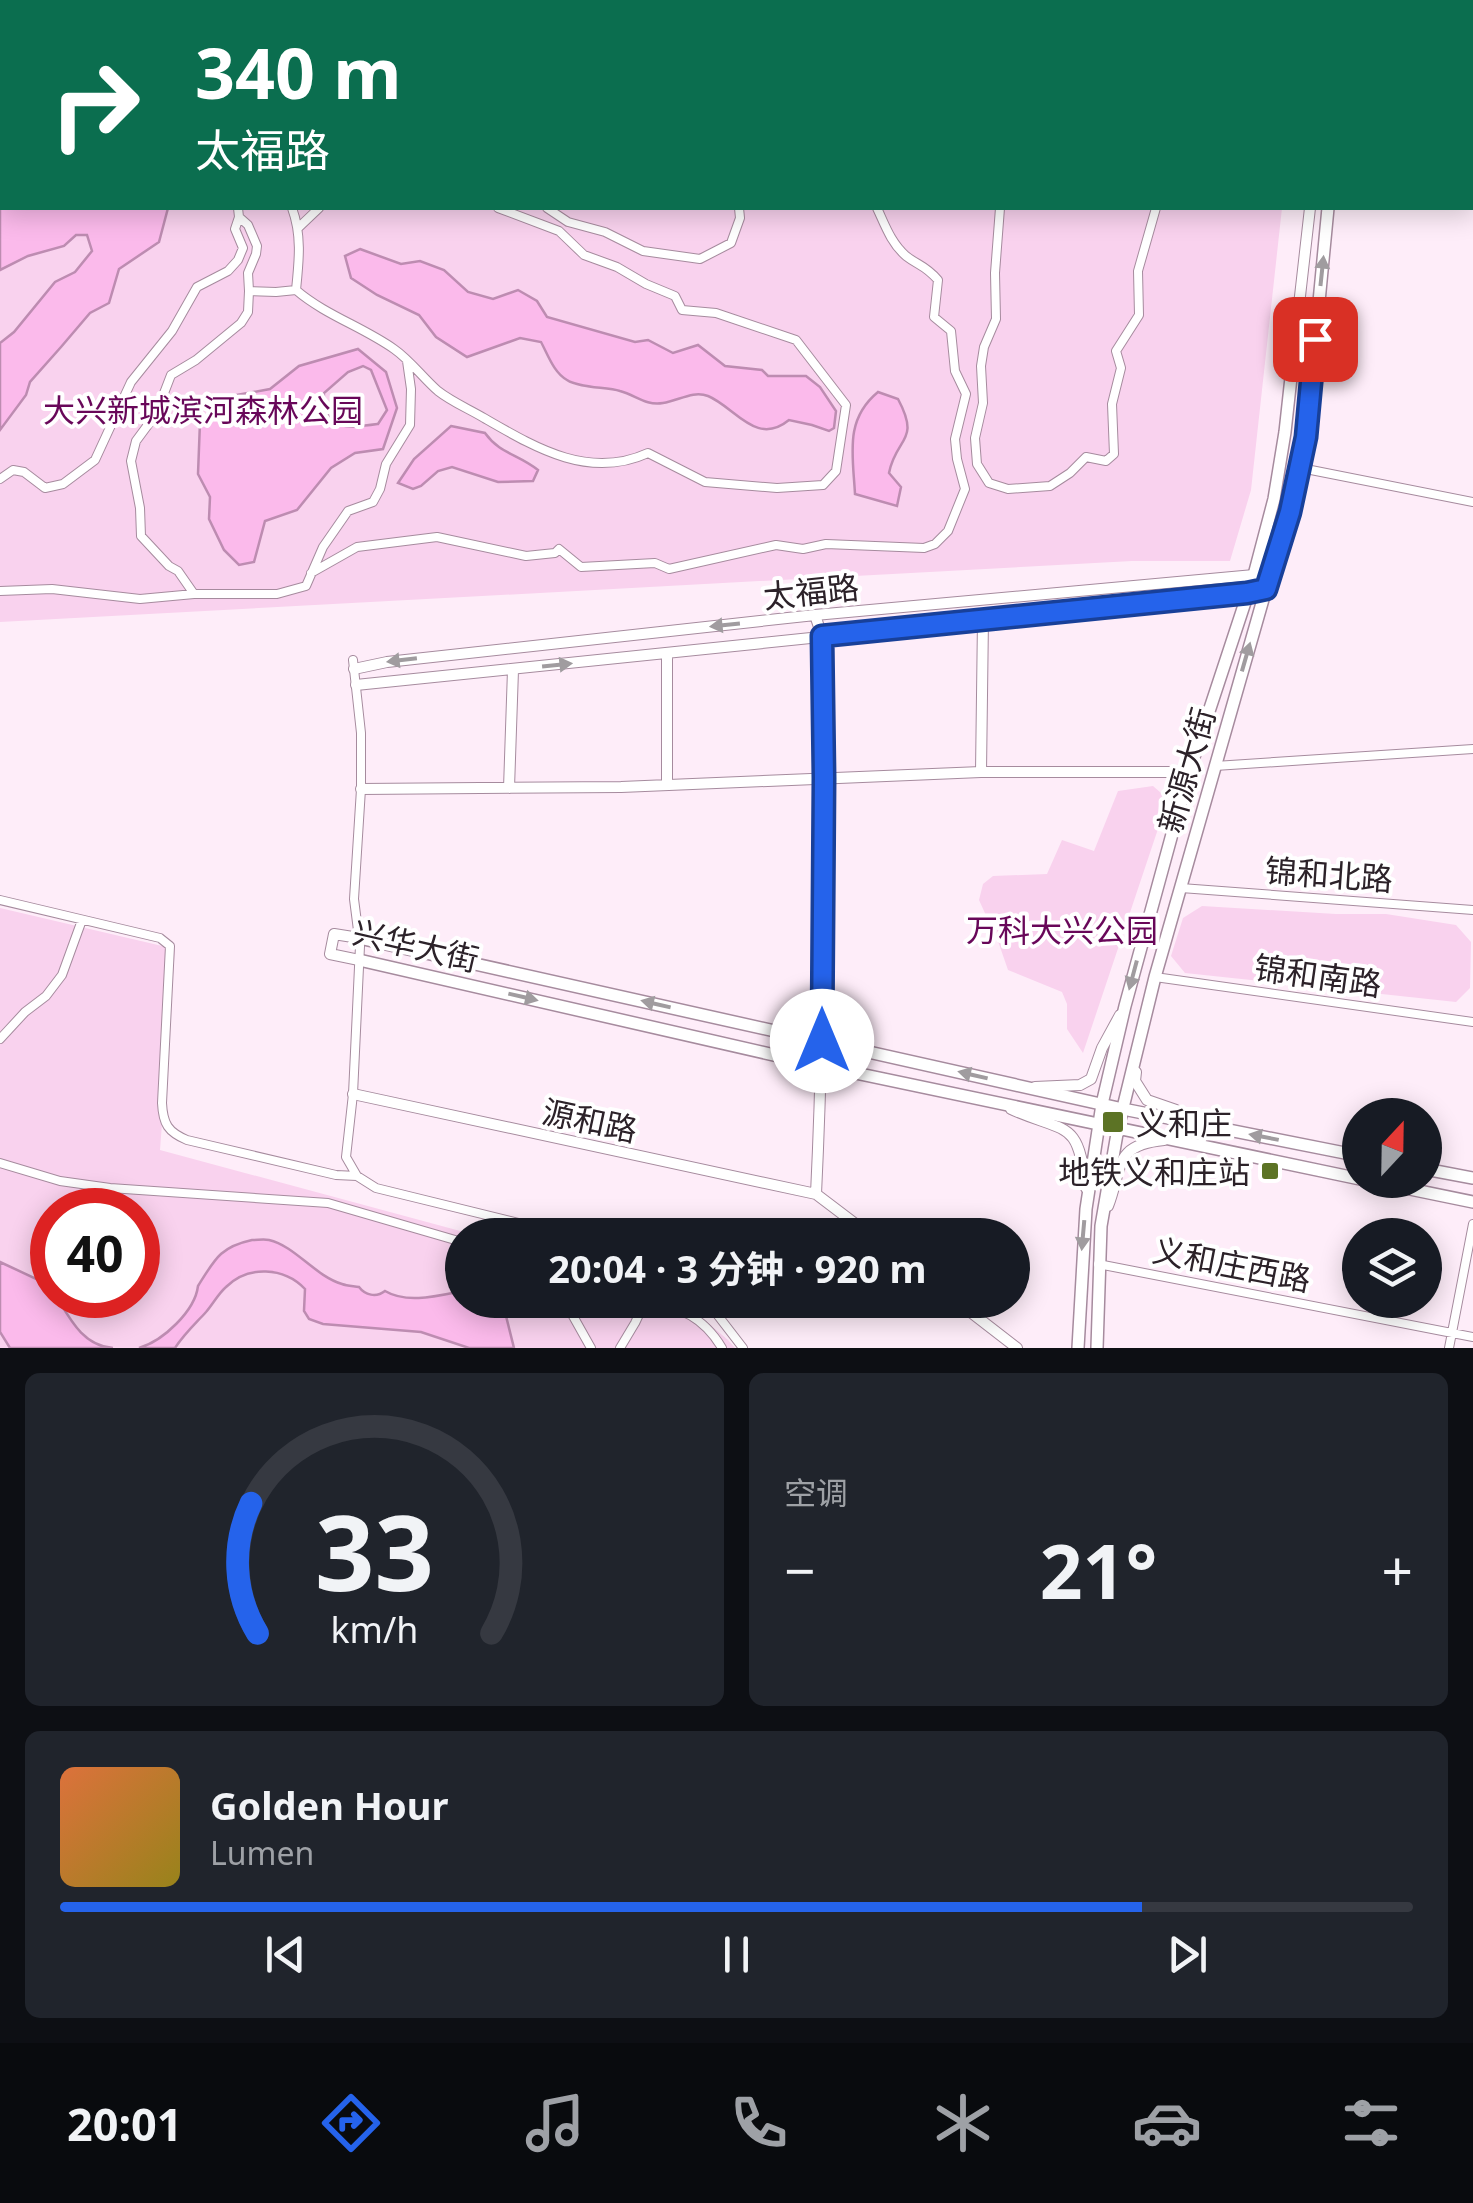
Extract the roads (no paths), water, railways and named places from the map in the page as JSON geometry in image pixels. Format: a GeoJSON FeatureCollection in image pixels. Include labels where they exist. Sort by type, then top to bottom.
{"type":"FeatureCollection","features":[{"type":"Feature","properties":{"kind":"main road"},"geometry":{"type":"LineString","coordinates":[[1078,1348],[1082,1246],[1102,1104],[1189,772],[1254,575],[1274,499],[1310,210]]}},
{"type":"Feature","properties":{"kind":"main road","name":"新源大街"},"geometry":{"type":"LineString","coordinates":[[1097,1348],[1101,1226],[1118,1128],[1155,977],[1301,463],[1328,210]]}},
{"type":"Feature","properties":{"kind":"main road","name":"太福路"},"geometry":{"type":"LineString","coordinates":[[353,665],[815,615],[1254,575],[1274,568]]}},
{"type":"Feature","properties":{"kind":"main road","name":"太福路"},"geometry":{"type":"LineString","coordinates":[[356,685],[1266,589]]}},
{"type":"Feature","properties":{"kind":"main road"},"geometry":{"type":"LineString","coordinates":[[815,615],[822,636],[824,778],[822,1066],[816,1194],[848,1218]]}},
{"type":"Feature","properties":{"kind":"main road"},"geometry":{"type":"LineString","coordinates":[[982,619],[982,772]]}},
{"type":"Feature","properties":{"kind":"main road"},"geometry":{"type":"LineString","coordinates":[[667,653],[667,785]]}},
{"type":"Feature","properties":{"kind":"main road"},"geometry":{"type":"LineString","coordinates":[[509,788],[513,670]]}},
{"type":"Feature","properties":{"kind":"main road"},"geometry":{"type":"LineString","coordinates":[[361,789],[667,785],[982,772],[1189,772]]}},
{"type":"Feature","properties":{"kind":"main road"},"geometry":{"type":"LineString","coordinates":[[1165,858],[1187,866]]}},
{"type":"Feature","properties":{"kind":"main road","name":"兴华大街"},"geometry":{"type":"LineString","coordinates":[[1342,1153],[1123,1110],[334,934],[330,954],[822,1066],[1342,1175]]}},
{"type":"Feature","properties":{"kind":"main road"},"geometry":{"type":"LineString","coordinates":[[1028,1088],[1080,1084],[1090,1078],[1125,1006]]}},
{"type":"Feature","properties":{"kind":"main road"},"geometry":{"type":"LineString","coordinates":[[1140,1038],[1135,1082],[1140,1092],[1147,1100],[1208,1127]]}},
{"type":"Feature","properties":{"kind":"main road","name":"源和路"},"geometry":{"type":"LineString","coordinates":[[353,1094],[816,1194]]}},
{"type":"Feature","properties":{"kind":"main road"},"geometry":{"type":"LineString","coordinates":[[996,1103],[1062,1128],[1073,1136],[1080,1149],[1087,1196]]}},
{"type":"Feature","properties":{"kind":"main road"},"geometry":{"type":"LineString","coordinates":[[1101,1226],[1123,1157],[1146,1142],[1175,1139]]}},
{"type":"Feature","properties":{"kind":"main road"},"geometry":{"type":"LineString","coordinates":[[1442,1172],[1473,1178]]}},
{"type":"Feature","properties":{"kind":"main road","name":"兴华大街"},"geometry":{"type":"LineString","coordinates":[[1442,1196],[1473,1202]]}},
{"type":"Feature","properties":{"kind":"main road"},"geometry":{"type":"LineString","coordinates":[[978,1318],[1017,1348]]}},
{"type":"Feature","properties":{"kind":"street"},"geometry":{"type":"LineString","coordinates":[[293,210],[299,227],[296,290]]}},
{"type":"Feature","properties":{"kind":"street"},"geometry":{"type":"LineString","coordinates":[[299,227],[317,210]]}},
{"type":"Feature","properties":{"kind":"street"},"geometry":{"type":"LineString","coordinates":[[249,291],[296,290],[397,351],[440,393],[565,460],[615,464],[648,453],[704,482],[777,488],[823,486],[836,471],[846,405],[796,340],[716,313],[682,310],[675,296],[617,266],[584,255],[560,231],[503,210]]}},
{"type":"Feature","properties":{"kind":"street"},"geometry":{"type":"LineString","coordinates":[[550,210],[568,222],[605,232],[643,250],[700,259],[730,244],[739,210]]}},
{"type":"Feature","properties":{"kind":"street"},"geometry":{"type":"LineString","coordinates":[[311,573],[357,546],[437,537],[526,556],[555,553],[559,549],[581,567],[655,563],[670,569],[776,545],[803,550],[826,544],[924,548],[936,544],[948,530],[965,489],[955,439],[966,394],[955,371],[950,331],[934,317],[938,280],[925,265],[909,258],[893,242],[878,210]]}},
{"type":"Feature","properties":{"kind":"street"},"geometry":{"type":"LineString","coordinates":[[1000,210],[996,319],[984,347],[984,403],[975,438],[976,464],[990,483],[1008,489],[1050,486],[1086,457],[1106,460],[1114,454],[1112,404],[1120,368],[1116,351],[1139,315],[1138,270],[1155,210]]}},
{"type":"Feature","properties":{"kind":"street"},"geometry":{"type":"LineString","coordinates":[[194,594],[178,571],[141,536],[131,461],[136,442],[156,414],[171,375],[242,323],[248,312],[248,272],[257,246],[239,212]]}},
{"type":"Feature","properties":{"kind":"street"},"geometry":{"type":"LineString","coordinates":[[0,478],[12,470],[24,472],[45,488],[64,484],[94,460],[130,382],[172,331],[197,288],[228,271],[238,260],[243,248],[235,229],[239,212]]}},
{"type":"Feature","properties":{"kind":"street"},"geometry":{"type":"LineString","coordinates":[[0,591],[52,590],[140,599],[194,594],[277,594],[306,586],[323,547],[348,511],[374,502],[386,464],[410,425],[411,389],[406,361]]}},
{"type":"Feature","properties":{"kind":"street"},"geometry":{"type":"LineString","coordinates":[[1301,463],[1311,470],[1473,502]]}},
{"type":"Feature","properties":{"kind":"street"},"geometry":{"type":"LineString","coordinates":[[353,665],[361,733],[354,900],[359,960],[346,1157],[357,1176],[376,1188],[499,1218]]}},
{"type":"Feature","properties":{"kind":"street"},"geometry":{"type":"LineString","coordinates":[[1215,766],[1473,749]]}},
{"type":"Feature","properties":{"kind":"street","name":"锦和北路"},"geometry":{"type":"LineString","coordinates":[[1181,888],[1473,910]]}},
{"type":"Feature","properties":{"kind":"street"},"geometry":{"type":"LineString","coordinates":[[0,900],[160,938],[170,946],[162,1104],[168,1129],[187,1140],[336,1176],[357,1176]]}},
{"type":"Feature","properties":{"kind":"street"},"geometry":{"type":"LineString","coordinates":[[0,1039],[46,996],[62,975],[82,920]]}},
{"type":"Feature","properties":{"kind":"street","name":"锦和南路"},"geometry":{"type":"LineString","coordinates":[[1155,977],[1473,1022]]}},
{"type":"Feature","properties":{"kind":"street"},"geometry":{"type":"LineString","coordinates":[[0,1163],[60,1181],[110,1188],[328,1204],[445,1237]]}},
{"type":"Feature","properties":{"kind":"street"},"geometry":{"type":"LineString","coordinates":[[1449,1348],[1473,1224]]}},
{"type":"Feature","properties":{"kind":"street","name":"义和庄西路"},"geometry":{"type":"LineString","coordinates":[[1098,1264],[1473,1337]]}},
{"type":"Feature","properties":{"kind":"street"},"geometry":{"type":"LineString","coordinates":[[620,1348],[642,1306],[662,1304],[682,1310],[713,1333],[722,1348]]}},
{"type":"Feature","properties":{"kind":"street"},"geometry":{"type":"LineString","coordinates":[[574,1318],[591,1348]]}},
{"type":"Feature","properties":{"kind":"street"},"geometry":{"type":"LineString","coordinates":[[720,1318],[743,1348]]}},
{"type":"Feature","properties":{"kind":"place","name":"义和庄"},"geometry":{"type":"Point","coordinates":[1113,1122]}},
{"type":"Feature","properties":{"kind":"place","name":"地铁义和庄站"},"geometry":{"type":"Point","coordinates":[1270,1171]}},
{"type":"Feature","properties":{"kind":"park label","name":"大兴新城滨河森林公园"},"geometry":{"type":"Point","coordinates":[203,409]}},
{"type":"Feature","properties":{"kind":"park label","name":"万科大兴公园"},"geometry":{"type":"Point","coordinates":[1062,929]}}]}
